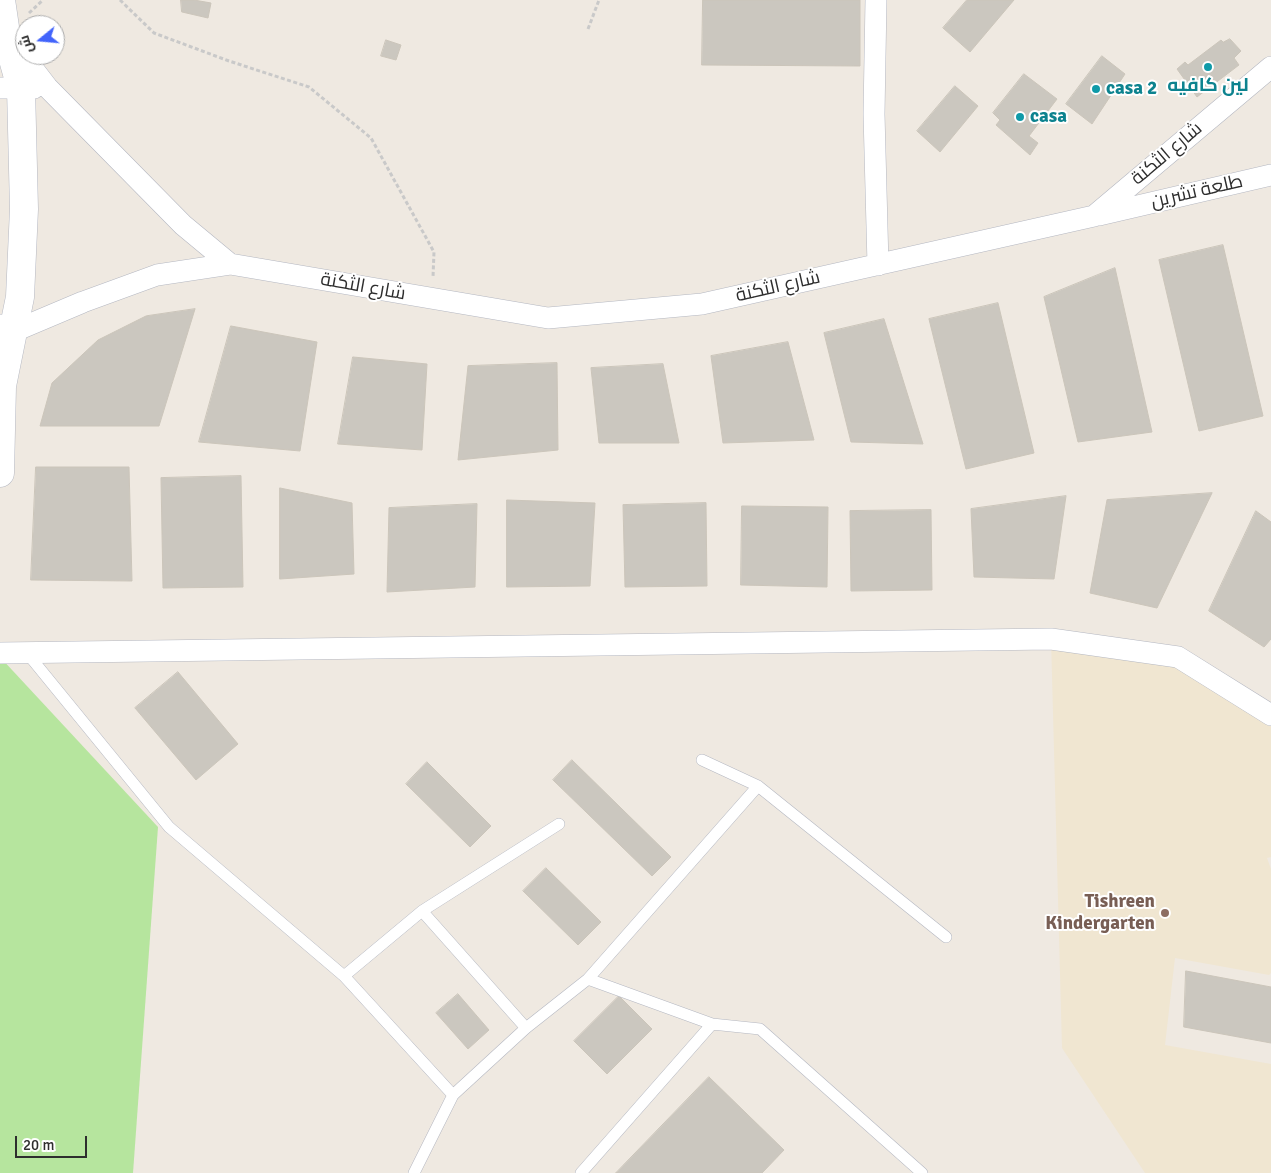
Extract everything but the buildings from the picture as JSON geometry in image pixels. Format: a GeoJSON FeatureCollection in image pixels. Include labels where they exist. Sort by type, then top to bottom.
{"type":"FeatureCollection","features":[{"type":"Feature","properties":{"kind":"main road"},"geometry":{"type":"LineString","coordinates":[[0,473],[2,386],[6,329],[20,297],[24,209],[23,88],[6,34],[1,0]]}},
{"type":"Feature","properties":{"kind":"street"},"geometry":{"type":"LineString","coordinates":[[876,0],[874,114],[878,264]]}},
{"type":"Feature","properties":{"kind":"street","name":"شارع الثكنة"},"geometry":{"type":"LineString","coordinates":[[230,264],[548,318],[702,304],[1094,216],[1271,67]]}},
{"type":"Feature","properties":{"kind":"street"},"geometry":{"type":"LineString","coordinates":[[23,88],[230,264]]}},
{"type":"Feature","properties":{"kind":"street","name":"طلعة تشرين"},"geometry":{"type":"LineString","coordinates":[[1094,216],[1271,175]]}},
{"type":"Feature","properties":{"kind":"street"},"geometry":{"type":"LineString","coordinates":[[6,329],[157,275],[230,264]]}},
{"type":"Feature","properties":{"kind":"street"},"geometry":{"type":"LineString","coordinates":[[0,654],[1051,639],[1178,657],[1271,715]]}},
{"type":"Feature","properties":{"kind":"lane"},"geometry":{"type":"LineString","coordinates":[[27,653],[169,827],[344,976],[453,1095]]}},
{"type":"Feature","properties":{"kind":"lane"},"geometry":{"type":"LineString","coordinates":[[702,760],[758,786],[946,937]]}},
{"type":"Feature","properties":{"kind":"lane"},"geometry":{"type":"LineString","coordinates":[[414,1173],[453,1095],[526,1028],[588,979],[758,786]]}},
{"type":"Feature","properties":{"kind":"lane"},"geometry":{"type":"LineString","coordinates":[[344,976],[422,911],[559,824]]}},
{"type":"Feature","properties":{"kind":"lane"},"geometry":{"type":"LineString","coordinates":[[422,911],[526,1028]]}},
{"type":"Feature","properties":{"kind":"lane"},"geometry":{"type":"LineString","coordinates":[[588,979],[712,1024],[760,1029],[922,1173]]}},
{"type":"Feature","properties":{"kind":"lane"},"geometry":{"type":"LineString","coordinates":[[581,1173],[712,1024]]}},
{"type":"Feature","properties":{"kind":"path"},"geometry":{"type":"LineString","coordinates":[[120,0],[154,33],[229,61],[309,87],[371,138],[434,252],[432,298]]}},
{"type":"Feature","properties":{"kind":"path"},"geometry":{"type":"LineString","coordinates":[[588,29],[599,0]]}},
{"type":"Feature","properties":{"kind":"shaded area","name":"Tishreen Kindergarten"},"geometry":{"type":"Polygon","coordinates":[[[1051,639],[1178,657],[1271,715],[1271,857],[1267,858],[1271,869],[1271,973],[1269,975],[1175,958],[1165,1045],[1271,1064],[1271,1173],[1145,1173],[1062,1048],[1051,639]]]}},
{"type":"Feature","properties":{"kind":"green space"},"geometry":{"type":"Polygon","coordinates":[[[0,657],[158,827],[133,1173],[0,1173],[0,657]]]}},
{"type":"Feature","properties":{"kind":"place","name":"لين كافيه"},"geometry":{"type":"Point","coordinates":[1208,67]}},
{"type":"Feature","properties":{"kind":"place","name":"casa 2"},"geometry":{"type":"Point","coordinates":[1096,89]}},
{"type":"Feature","properties":{"kind":"place","name":"casa"},"geometry":{"type":"Point","coordinates":[1020,117]}},
{"type":"Feature","properties":{"kind":"place","name":"Tishreen Kindergarten"},"geometry":{"type":"Point","coordinates":[1165,913]}}]}
